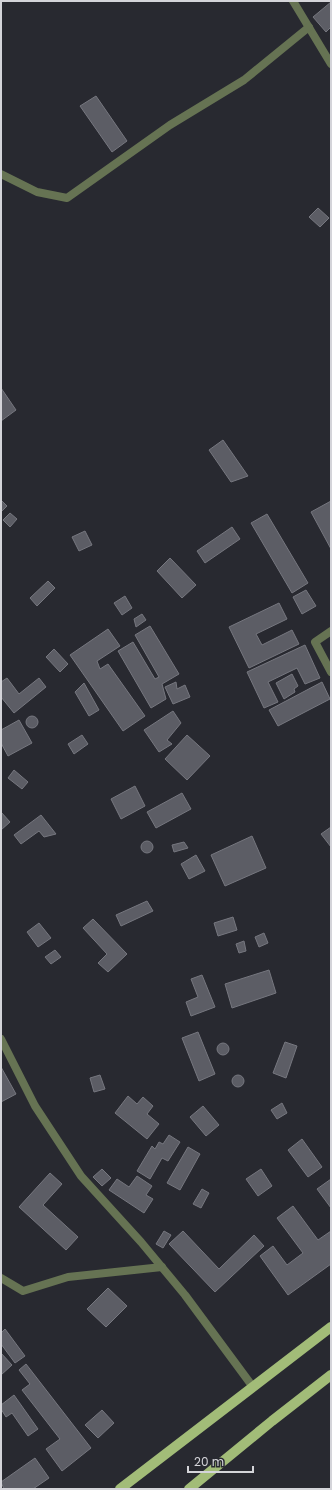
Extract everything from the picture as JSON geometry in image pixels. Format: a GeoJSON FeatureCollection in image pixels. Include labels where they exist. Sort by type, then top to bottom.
{"type":"FeatureCollection","features":[{"type":"Feature","properties":{"kind":"main road"},"geometry":{"type":"LineString","coordinates":[[120,1489],[331,1327]]}},
{"type":"Feature","properties":{"kind":"main road"},"geometry":{"type":"LineString","coordinates":[[189,1489],[331,1375]]}},
{"type":"Feature","properties":{"kind":"street"},"geometry":{"type":"LineString","coordinates":[[293,1],[331,64]]}},
{"type":"Feature","properties":{"kind":"street"},"geometry":{"type":"LineString","coordinates":[[1,174],[37,192],[67,198],[170,125],[244,80],[309,27]]}},
{"type":"Feature","properties":{"kind":"street"},"geometry":{"type":"LineString","coordinates":[[331,631],[315,642],[331,672]]}},
{"type":"Feature","properties":{"kind":"street"},"geometry":{"type":"LineString","coordinates":[[1,1039],[34,1106],[81,1176],[162,1266],[253,1387]]}},
{"type":"Feature","properties":{"kind":"street"},"geometry":{"type":"LineString","coordinates":[[1,1278],[23,1291],[68,1277],[162,1266]]}},
{"type":"Feature","properties":{"kind":"building"},"geometry":{"type":"Polygon","coordinates":[[[331,2],[331,27],[326,32],[313,17],[331,2]]]}},
{"type":"Feature","properties":{"kind":"building"},"geometry":{"type":"Polygon","coordinates":[[[96,96],[127,141],[112,152],[80,106],[96,96]]]}},
{"type":"Feature","properties":{"kind":"building"},"geometry":{"type":"Polygon","coordinates":[[[318,208],[329,218],[320,227],[309,217],[318,208]]]}},
{"type":"Feature","properties":{"kind":"building"},"geometry":{"type":"Polygon","coordinates":[[[1,388],[16,410],[1,421],[1,388]]]}},
{"type":"Feature","properties":{"kind":"building"},"geometry":{"type":"Polygon","coordinates":[[[223,440],[248,476],[231,482],[209,450],[223,440]]]}},
{"type":"Feature","properties":{"kind":"building"},"geometry":{"type":"Polygon","coordinates":[[[1,500],[7,506],[1,512],[1,500]]]}},
{"type":"Feature","properties":{"kind":"building"},"geometry":{"type":"Polygon","coordinates":[[[331,501],[331,549],[311,512],[331,501]]]}},
{"type":"Feature","properties":{"kind":"building"},"geometry":{"type":"Polygon","coordinates":[[[10,513],[17,519],[10,527],[3,520],[10,513]]]}},
{"type":"Feature","properties":{"kind":"building"},"geometry":{"type":"Polygon","coordinates":[[[267,514],[308,583],[292,593],[251,523],[267,514]]]}},
{"type":"Feature","properties":{"kind":"building"},"geometry":{"type":"Polygon","coordinates":[[[232,527],[240,539],[205,563],[197,551],[232,527]]]}},
{"type":"Feature","properties":{"kind":"building"},"geometry":{"type":"Polygon","coordinates":[[[85,531],[92,545],[79,551],[72,537],[85,531]]]}},
{"type":"Feature","properties":{"kind":"building"},"geometry":{"type":"Polygon","coordinates":[[[170,558],[196,585],[182,598],[157,571],[170,558]]]}},
{"type":"Feature","properties":{"kind":"building"},"geometry":{"type":"Polygon","coordinates":[[[48,581],[55,588],[37,606],[30,598],[48,581]]]}},
{"type":"Feature","properties":{"kind":"building"},"geometry":{"type":"Polygon","coordinates":[[[306,590],[316,606],[302,614],[293,597],[306,590]]]}},
{"type":"Feature","properties":{"kind":"building"},"geometry":{"type":"Polygon","coordinates":[[[125,596],[132,608],[122,615],[114,603],[125,596]]]}},
{"type":"Feature","properties":{"kind":"building"},"geometry":{"type":"Polygon","coordinates":[[[279,603],[287,619],[256,634],[262,645],[292,630],[299,644],[249,668],[229,627],[279,603]]]}},
{"type":"Feature","properties":{"kind":"building"},"geometry":{"type":"Polygon","coordinates":[[[142,614],[146,620],[136,627],[134,619],[142,614]]]}},
{"type":"Feature","properties":{"kind":"building"},"geometry":{"type":"Polygon","coordinates":[[[150,626],[179,674],[162,684],[166,699],[151,708],[118,651],[133,642],[155,679],[159,677],[135,635],[150,626]]]}},
{"type":"Feature","properties":{"kind":"building"},"geometry":{"type":"Polygon","coordinates":[[[108,629],[120,646],[97,661],[100,669],[108,664],[145,716],[123,731],[70,655],[108,629]]]}},
{"type":"Feature","properties":{"kind":"building"},"geometry":{"type":"Polygon","coordinates":[[[305,645],[320,678],[305,684],[297,668],[268,682],[278,702],[264,708],[247,672],[305,645]]]}},
{"type":"Feature","properties":{"kind":"building"},"geometry":{"type":"Polygon","coordinates":[[[54,649],[68,664],[60,672],[46,657],[54,649]]]}},
{"type":"Feature","properties":{"kind":"building"},"geometry":{"type":"Polygon","coordinates":[[[292,674],[298,686],[294,689],[295,692],[284,699],[276,683],[292,674]]]}},
{"type":"Feature","properties":{"kind":"building"},"geometry":{"type":"Polygon","coordinates":[[[7,678],[19,694],[39,678],[46,687],[14,713],[1,697],[1,682],[7,678]]]}},
{"type":"Feature","properties":{"kind":"building"},"geometry":{"type":"Polygon","coordinates":[[[176,682],[177,689],[185,685],[190,697],[173,704],[165,687],[176,682]]]}},
{"type":"Feature","properties":{"kind":"building"},"geometry":{"type":"Polygon","coordinates":[[[322,682],[330,699],[278,726],[269,710],[322,682]]]}},
{"type":"Feature","properties":{"kind":"building"},"geometry":{"type":"Polygon","coordinates":[[[84,683],[99,710],[89,716],[75,692],[84,683]]]}},
{"type":"Feature","properties":{"kind":"building"},"geometry":{"type":"Polygon","coordinates":[[[173,711],[181,723],[167,740],[172,744],[159,752],[144,730],[173,711]]]}},
{"type":"Feature","properties":{"kind":"building"},"geometry":{"type":"Polygon","coordinates":[[[30,716],[34,716],[38,722],[34,728],[30,728],[26,724],[26,720],[30,716]]]}},
{"type":"Feature","properties":{"kind":"building"},"geometry":{"type":"Polygon","coordinates":[[[19,720],[32,743],[8,756],[1,743],[1,730],[19,720]]]}},
{"type":"Feature","properties":{"kind":"building"},"geometry":{"type":"Polygon","coordinates":[[[82,735],[88,744],[74,754],[68,744],[82,735]]]}},
{"type":"Feature","properties":{"kind":"building"},"geometry":{"type":"Polygon","coordinates":[[[187,735],[210,756],[187,780],[165,759],[187,735]]]}},
{"type":"Feature","properties":{"kind":"building"},"geometry":{"type":"Polygon","coordinates":[[[14,770],[28,782],[22,789],[8,778],[14,770]]]}},
{"type":"Feature","properties":{"kind":"building"},"geometry":{"type":"Polygon","coordinates":[[[135,786],[145,806],[121,819],[111,799],[135,786]]]}},
{"type":"Feature","properties":{"kind":"building"},"geometry":{"type":"Polygon","coordinates":[[[182,793],[191,809],[156,828],[147,812],[182,793]]]}},
{"type":"Feature","properties":{"kind":"building"},"geometry":{"type":"Polygon","coordinates":[[[1,812],[10,822],[1,830],[1,812]]]}},
{"type":"Feature","properties":{"kind":"building"},"geometry":{"type":"Polygon","coordinates":[[[41,815],[56,834],[44,837],[39,831],[21,844],[14,835],[41,815]]]}},
{"type":"Feature","properties":{"kind":"building"},"geometry":{"type":"Polygon","coordinates":[[[331,827],[331,847],[321,834],[331,827]]]}},
{"type":"Feature","properties":{"kind":"building"},"geometry":{"type":"Polygon","coordinates":[[[252,836],[266,868],[225,886],[211,855],[252,836]]]}},
{"type":"Feature","properties":{"kind":"building"},"geometry":{"type":"Polygon","coordinates":[[[145,841],[149,841],[153,847],[149,853],[145,853],[141,849],[141,845],[145,841]]]}},
{"type":"Feature","properties":{"kind":"building"},"geometry":{"type":"Polygon","coordinates":[[[184,842],[188,848],[174,852],[172,845],[184,842]]]}},
{"type":"Feature","properties":{"kind":"building"},"geometry":{"type":"Polygon","coordinates":[[[196,855],[205,871],[189,879],[181,864],[196,855]]]}},
{"type":"Feature","properties":{"kind":"building"},"geometry":{"type":"Polygon","coordinates":[[[147,901],[153,911],[121,926],[116,915],[147,901]]]}},
{"type":"Feature","properties":{"kind":"building"},"geometry":{"type":"Polygon","coordinates":[[[233,917],[237,930],[218,936],[214,923],[233,917]]]}},
{"type":"Feature","properties":{"kind":"building"},"geometry":{"type":"Polygon","coordinates":[[[93,919],[127,954],[108,972],[98,963],[107,954],[83,928],[93,919]]]}},
{"type":"Feature","properties":{"kind":"building"},"geometry":{"type":"Polygon","coordinates":[[[39,923],[51,938],[38,947],[27,932],[39,923]]]}},
{"type":"Feature","properties":{"kind":"building"},"geometry":{"type":"Polygon","coordinates":[[[264,933],[268,943],[259,947],[255,937],[264,933]]]}},
{"type":"Feature","properties":{"kind":"building"},"geometry":{"type":"Polygon","coordinates":[[[244,941],[246,951],[239,953],[236,944],[244,941]]]}},
{"type":"Feature","properties":{"kind":"building"},"geometry":{"type":"Polygon","coordinates":[[[55,950],[61,957],[51,964],[45,957],[55,950]]]}},
{"type":"Feature","properties":{"kind":"building"},"geometry":{"type":"Polygon","coordinates":[[[269,970],[276,993],[232,1008],[225,984],[269,970]]]}},
{"type":"Feature","properties":{"kind":"building"},"geometry":{"type":"Polygon","coordinates":[[[202,975],[215,1007],[191,1016],[186,1002],[198,997],[191,979],[202,975]]]}},
{"type":"Feature","properties":{"kind":"building"},"geometry":{"type":"Polygon","coordinates":[[[198,1032],[215,1074],[199,1081],[182,1038],[198,1032]]]}},
{"type":"Feature","properties":{"kind":"building"},"geometry":{"type":"Polygon","coordinates":[[[285,1042],[297,1046],[286,1078],[273,1073],[285,1042]]]}},
{"type":"Feature","properties":{"kind":"building"},"geometry":{"type":"Polygon","coordinates":[[[221,1043],[225,1043],[229,1049],[225,1055],[221,1055],[217,1051],[217,1047],[221,1043]]]}},
{"type":"Feature","properties":{"kind":"building"},"geometry":{"type":"Polygon","coordinates":[[[1,1067],[16,1094],[1,1102],[1,1067]]]}},
{"type":"Feature","properties":{"kind":"building"},"geometry":{"type":"Polygon","coordinates":[[[100,1075],[105,1089],[94,1092],[90,1078],[100,1075]]]}},
{"type":"Feature","properties":{"kind":"building"},"geometry":{"type":"Polygon","coordinates":[[[236,1075],[240,1075],[244,1081],[240,1087],[236,1087],[232,1083],[232,1079],[236,1075]]]}},
{"type":"Feature","properties":{"kind":"building"},"geometry":{"type":"Polygon","coordinates":[[[128,1096],[137,1104],[143,1097],[153,1106],[147,1114],[159,1124],[147,1139],[115,1113],[128,1096]]]}},
{"type":"Feature","properties":{"kind":"building"},"geometry":{"type":"Polygon","coordinates":[[[282,1103],[287,1113],[277,1119],[271,1110],[282,1103]]]}},
{"type":"Feature","properties":{"kind":"building"},"geometry":{"type":"Polygon","coordinates":[[[203,1106],[219,1125],[206,1136],[190,1117],[203,1106]]]}},
{"type":"Feature","properties":{"kind":"building"},"geometry":{"type":"Polygon","coordinates":[[[169,1135],[180,1142],[168,1161],[162,1158],[150,1179],[137,1171],[152,1146],[155,1149],[159,1142],[163,1144],[169,1135]]]}},
{"type":"Feature","properties":{"kind":"building"},"geometry":{"type":"Polygon","coordinates":[[[302,1139],[322,1167],[308,1177],[288,1150],[302,1139]]]}},
{"type":"Feature","properties":{"kind":"building"},"geometry":{"type":"Polygon","coordinates":[[[188,1147],[200,1154],[180,1190],[167,1183],[188,1147]]]}},
{"type":"Feature","properties":{"kind":"building"},"geometry":{"type":"Polygon","coordinates":[[[102,1169],[111,1178],[102,1186],[93,1177],[102,1169]]]}},
{"type":"Feature","properties":{"kind":"building"},"geometry":{"type":"Polygon","coordinates":[[[261,1169],[272,1186],[258,1196],[246,1179],[261,1169]]]}},
{"type":"Feature","properties":{"kind":"building"},"geometry":{"type":"Polygon","coordinates":[[[50,1173],[62,1184],[43,1205],[78,1237],[66,1250],[19,1207],[50,1173]]]}},
{"type":"Feature","properties":{"kind":"building"},"geometry":{"type":"Polygon","coordinates":[[[137,1176],[152,1186],[146,1195],[153,1199],[144,1213],[109,1190],[117,1179],[129,1187],[137,1176]]]}},
{"type":"Feature","properties":{"kind":"building"},"geometry":{"type":"Polygon","coordinates":[[[331,1179],[331,1208],[317,1189],[331,1179]]]}},
{"type":"Feature","properties":{"kind":"building"},"geometry":{"type":"Polygon","coordinates":[[[202,1189],[209,1193],[201,1208],[193,1204],[202,1189]]]}},
{"type":"Feature","properties":{"kind":"building"},"geometry":{"type":"Polygon","coordinates":[[[293,1206],[318,1240],[331,1231],[331,1264],[288,1295],[260,1256],[273,1246],[287,1265],[303,1253],[277,1218],[293,1206]]]}},
{"type":"Feature","properties":{"kind":"building"},"geometry":{"type":"Polygon","coordinates":[[[164,1231],[171,1235],[163,1248],[156,1244],[164,1231]]]}},
{"type":"Feature","properties":{"kind":"building"},"geometry":{"type":"Polygon","coordinates":[[[183,1231],[219,1269],[254,1235],[264,1246],[215,1292],[169,1244],[183,1231]]]}},
{"type":"Feature","properties":{"kind":"building"},"geometry":{"type":"Polygon","coordinates":[[[108,1288],[127,1306],[106,1327],[87,1309],[108,1288]]]}},
{"type":"Feature","properties":{"kind":"building"},"geometry":{"type":"Polygon","coordinates":[[[5,1329],[25,1356],[15,1363],[1,1344],[1,1333],[5,1329]]]}},
{"type":"Feature","properties":{"kind":"building"},"geometry":{"type":"Polygon","coordinates":[[[1,1353],[12,1365],[1,1375],[1,1353]]]}},
{"type":"Feature","properties":{"kind":"building"},"geometry":{"type":"Polygon","coordinates":[[[26,1364],[91,1448],[62,1471],[46,1449],[60,1439],[22,1390],[30,1384],[19,1370],[26,1364]]]}},
{"type":"Feature","properties":{"kind":"building"},"geometry":{"type":"Polygon","coordinates":[[[14,1395],[38,1429],[28,1436],[12,1413],[6,1417],[1,1409],[1,1405],[14,1395]]]}},
{"type":"Feature","properties":{"kind":"building"},"geometry":{"type":"Polygon","coordinates":[[[102,1410],[114,1423],[98,1438],[85,1425],[102,1410]]]}},
{"type":"Feature","properties":{"kind":"building"},"geometry":{"type":"Polygon","coordinates":[[[35,1458],[49,1478],[33,1489],[4,1489],[1,1482],[35,1458]]]}}]}
